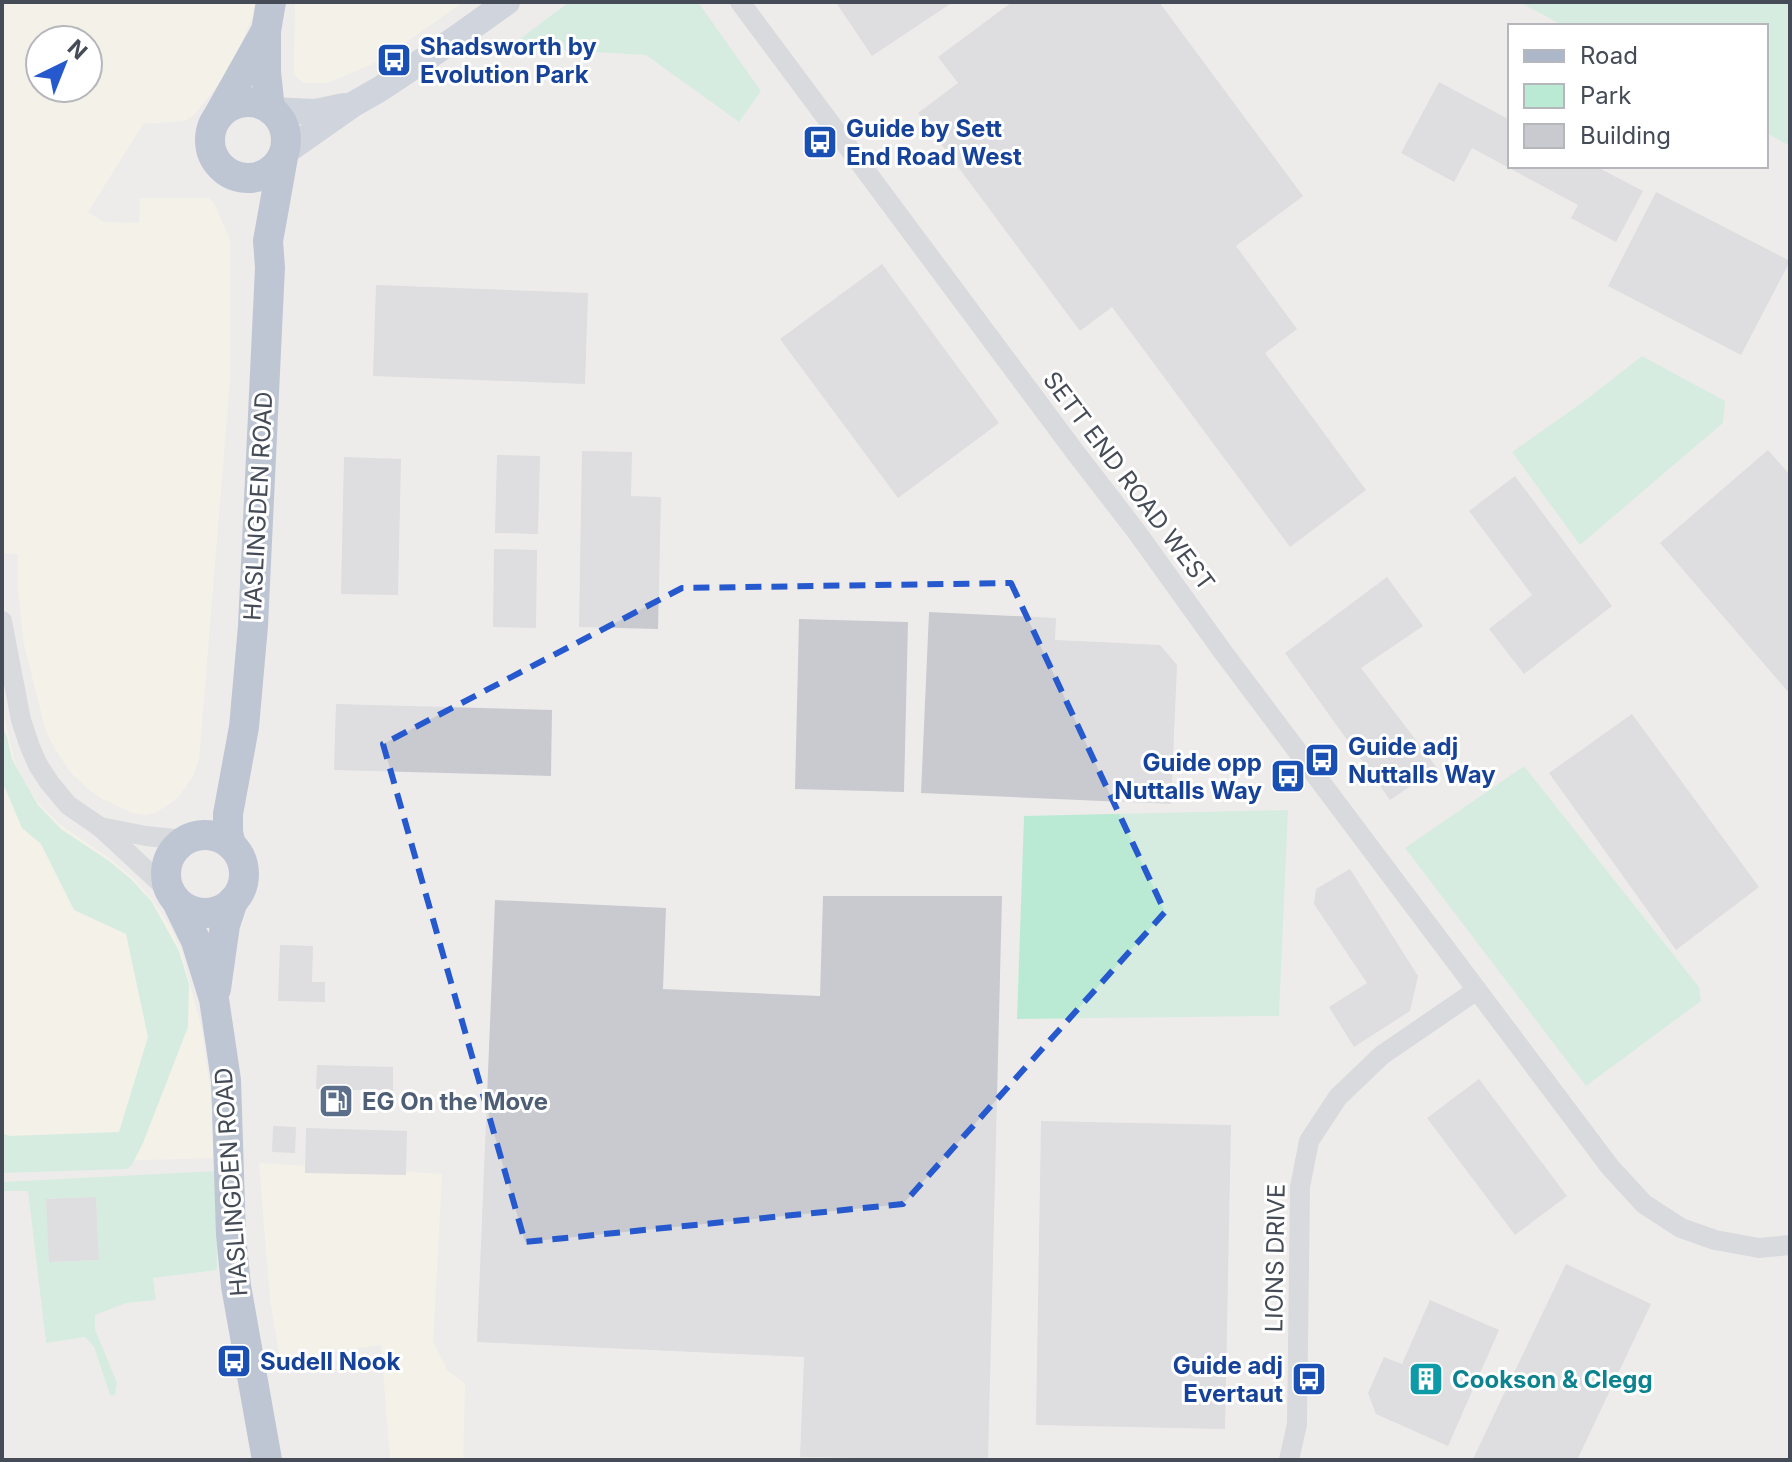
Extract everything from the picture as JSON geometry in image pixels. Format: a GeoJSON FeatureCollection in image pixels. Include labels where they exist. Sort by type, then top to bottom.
{"type":"FeatureCollection","features":[{"type":"Feature","properties":{"kind":"highway"},"geometry":{"type":"LineString","coordinates":[[268,16],[266,72],[271,109]]}},
{"type":"Feature","properties":{"kind":"highway"},"geometry":{"type":"LineString","coordinates":[[218,116],[227,108],[250,101],[271,109],[285,129],[287,141],[284,155],[267,173],[246,178],[225,170],[211,150],[212,126],[268,16]]}},
{"type":"Feature","properties":{"kind":"highway","name":"HASLINGDEN ROAD"},"geometry":{"type":"LineString","coordinates":[[231,845],[228,814],[244,727],[253,626],[270,267],[268,241],[284,155]]}},
{"type":"Feature","properties":{"kind":"highway","name":"HASLINGDEN ROAD"},"geometry":{"type":"LineString","coordinates":[[235,176],[259,216],[268,241]]}},
{"type":"Feature","properties":{"kind":"highway","name":"HASLINGDEN ROAD"},"geometry":{"type":"LineString","coordinates":[[185,840],[235,771]]}},
{"type":"Feature","properties":{"kind":"highway"},"geometry":{"type":"LineString","coordinates":[[197,835],[221,838],[231,845],[242,862],[244,875],[241,888],[224,908],[200,913],[188,909],[174,897],[166,881],[168,858],[185,840],[197,835]]}},
{"type":"Feature","properties":{"kind":"highway","name":"HASLINGDEN ROAD"},"geometry":{"type":"LineString","coordinates":[[174,897],[196,941],[214,999],[226,1080],[231,1235],[236,1286],[267,1460]]}},
{"type":"Feature","properties":{"kind":"highway","name":"HASLINGDEN ROAD"},"geometry":{"type":"LineString","coordinates":[[214,999],[225,925],[233,901]]}},
{"type":"Feature","properties":{"kind":"main road"},"geometry":{"type":"LineString","coordinates":[[284,155],[352,105],[507,2]]}},
{"type":"Feature","properties":{"kind":"main road"},"geometry":{"type":"LineString","coordinates":[[271,109],[315,112],[352,105]]}},
{"type":"Feature","properties":{"kind":"street","name":"SETT END ROAD WEST"},"geometry":{"type":"LineString","coordinates":[[740,2],[1610,1167],[1644,1204],[1681,1228],[1715,1240],[1759,1248],[1790,1245]]}},
{"type":"Feature","properties":{"kind":"street"},"geometry":{"type":"LineString","coordinates":[[2,621],[21,720],[38,765],[68,805],[100,827],[174,897]]}},
{"type":"Feature","properties":{"kind":"street"},"geometry":{"type":"LineString","coordinates":[[100,827],[185,840]]}},
{"type":"Feature","properties":{"kind":"street","name":"LIONS DRIVE"},"geometry":{"type":"LineString","coordinates":[[1289,1460],[1297,1424],[1300,1187],[1309,1141],[1338,1097],[1382,1055],[1477,990]]}},
{"type":"Feature","properties":{"kind":"highlighted area"},"geometry":{"type":"Polygon","coordinates":[[[1011,583],[1165,912],[903,1204],[525,1242],[383,744],[682,588],[1011,583]]]}},
{"type":"Feature","properties":{"kind":"shaded area"},"geometry":{"type":"Polygon","coordinates":[[[2,2],[255,2],[252,19],[226,75],[194,115],[185,121],[143,124],[88,212],[104,222],[139,223],[140,198],[208,198],[214,203],[230,240],[230,379],[199,759],[194,774],[178,798],[155,813],[132,813],[103,799],[72,774],[56,751],[46,731],[24,644],[18,592],[18,554],[2,553],[2,2]]]}},
{"type":"Feature","properties":{"kind":"shaded area"},"geometry":{"type":"Polygon","coordinates":[[[295,2],[463,2],[379,61],[328,83],[303,83],[294,74],[295,2]]]}},
{"type":"Feature","properties":{"kind":"shaded area"},"geometry":{"type":"Polygon","coordinates":[[[2,708],[14,759],[39,804],[59,824],[133,878],[169,925],[181,950],[202,1030],[214,1119],[213,1158],[2,1164],[2,708]]]}},
{"type":"Feature","properties":{"kind":"shaded area"},"geometry":{"type":"Polygon","coordinates":[[[259,1163],[442,1174],[433,1342],[447,1370],[465,1384],[463,1460],[390,1460],[381,1345],[280,1359],[270,1299],[259,1163]]]}},
{"type":"Feature","properties":{"kind":"green space"},"geometry":{"type":"Polygon","coordinates":[[[569,2],[698,2],[761,91],[739,122],[646,55],[520,48],[517,41],[569,2]]]}},
{"type":"Feature","properties":{"kind":"green space"},"geometry":{"type":"Polygon","coordinates":[[[1519,2],[1790,2],[1790,146],[1768,134],[1768,24],[1560,24],[1519,2]]]}},
{"type":"Feature","properties":{"kind":"green space"},"geometry":{"type":"Polygon","coordinates":[[[1642,356],[1725,401],[1723,423],[1580,545],[1512,452],[1642,356]]]}},
{"type":"Feature","properties":{"kind":"green space"},"geometry":{"type":"Polygon","coordinates":[[[2,726],[12,759],[38,805],[61,829],[131,879],[152,902],[179,951],[189,984],[188,1027],[143,1143],[127,1169],[2,1173],[2,1133],[9,1136],[119,1132],[148,1037],[126,934],[74,910],[41,844],[22,828],[2,781],[2,726]]]}},
{"type":"Feature","properties":{"kind":"green space"},"geometry":{"type":"Polygon","coordinates":[[[1524,766],[1699,987],[1701,1001],[1586,1086],[1405,848],[1524,766]]]}},
{"type":"Feature","properties":{"kind":"green space"},"geometry":{"type":"Polygon","coordinates":[[[1288,810],[1279,1016],[1017,1019],[1024,816],[1288,810]]]}},
{"type":"Feature","properties":{"kind":"green space"},"geometry":{"type":"Polygon","coordinates":[[[216,1171],[217,1270],[153,1278],[156,1300],[126,1303],[95,1315],[95,1329],[117,1383],[115,1395],[110,1395],[94,1347],[85,1337],[46,1343],[28,1191],[2,1191],[2,1182],[216,1171]],[[96,1197],[46,1199],[50,1262],[99,1260],[96,1197]]]}},
{"type":"Feature","properties":{"kind":"building"},"geometry":{"type":"Polygon","coordinates":[[[953,2],[872,56],[837,4],[953,2]]]}},
{"type":"Feature","properties":{"kind":"building"},"geometry":{"type":"Polygon","coordinates":[[[1012,2],[1159,2],[1303,196],[1236,246],[1297,329],[1265,353],[1366,490],[1290,547],[1112,307],[1080,331],[918,113],[958,83],[938,57],[1012,2]]]}},
{"type":"Feature","properties":{"kind":"building"},"geometry":{"type":"Polygon","coordinates":[[[1439,82],[1508,119],[1508,167],[1472,148],[1454,182],[1401,153],[1439,82]]]}},
{"type":"Feature","properties":{"kind":"building"},"geometry":{"type":"Polygon","coordinates":[[[1509,168],[1599,168],[1643,191],[1616,242],[1571,218],[1578,205],[1509,168]]]}},
{"type":"Feature","properties":{"kind":"building"},"geometry":{"type":"Polygon","coordinates":[[[1656,192],[1790,261],[1741,355],[1608,286],[1656,192]]]}},
{"type":"Feature","properties":{"kind":"building"},"geometry":{"type":"Polygon","coordinates":[[[882,264],[999,423],[898,498],[780,339],[882,264]]]}},
{"type":"Feature","properties":{"kind":"building"},"geometry":{"type":"Polygon","coordinates":[[[376,285],[588,293],[585,384],[373,376],[376,285]]]}},
{"type":"Feature","properties":{"kind":"building"},"geometry":{"type":"Polygon","coordinates":[[[1768,450],[1790,475],[1790,694],[1660,543],[1768,450]]]}},
{"type":"Feature","properties":{"kind":"building"},"geometry":{"type":"Polygon","coordinates":[[[582,451],[632,452],[631,496],[661,497],[658,629],[579,627],[582,451]]]}},
{"type":"Feature","properties":{"kind":"building"},"geometry":{"type":"Polygon","coordinates":[[[497,455],[540,456],[538,534],[495,533],[497,455]]]}},
{"type":"Feature","properties":{"kind":"building"},"geometry":{"type":"Polygon","coordinates":[[[344,457],[401,459],[398,595],[341,594],[344,457]]]}},
{"type":"Feature","properties":{"kind":"building"},"geometry":{"type":"Polygon","coordinates":[[[1515,476],[1612,606],[1524,674],[1489,629],[1532,595],[1469,511],[1515,476]]]}},
{"type":"Feature","properties":{"kind":"building"},"geometry":{"type":"Polygon","coordinates":[[[494,549],[537,550],[536,628],[493,627],[494,549]]]}},
{"type":"Feature","properties":{"kind":"building"},"geometry":{"type":"Polygon","coordinates":[[[1387,577],[1423,626],[1361,668],[1437,768],[1390,800],[1285,653],[1387,577]]]}},
{"type":"Feature","properties":{"kind":"building"},"geometry":{"type":"Polygon","coordinates":[[[929,612],[1056,618],[1055,640],[1160,645],[1177,665],[1171,804],[921,793],[929,612]]]}},
{"type":"Feature","properties":{"kind":"building"},"geometry":{"type":"Polygon","coordinates":[[[799,619],[908,622],[904,792],[795,789],[799,619]]]}},
{"type":"Feature","properties":{"kind":"building"},"geometry":{"type":"Polygon","coordinates":[[[336,704],[552,710],[551,776],[334,770],[336,704]]]}},
{"type":"Feature","properties":{"kind":"building"},"geometry":{"type":"Polygon","coordinates":[[[1632,714],[1759,887],[1676,950],[1549,773],[1632,714]]]}},
{"type":"Feature","properties":{"kind":"building"},"geometry":{"type":"Polygon","coordinates":[[[1350,869],[1418,976],[1410,1011],[1354,1047],[1329,1007],[1367,983],[1314,904],[1316,889],[1350,869]]]}},
{"type":"Feature","properties":{"kind":"building"},"geometry":{"type":"Polygon","coordinates":[[[823,896],[1002,896],[988,1460],[800,1457],[804,1357],[477,1342],[495,900],[666,908],[663,989],[820,996],[823,896]]]}},
{"type":"Feature","properties":{"kind":"building"},"geometry":{"type":"Polygon","coordinates":[[[280,945],[313,946],[312,982],[325,982],[325,1002],[278,1001],[280,945]]]}},
{"type":"Feature","properties":{"kind":"building"},"geometry":{"type":"Polygon","coordinates":[[[317,1065],[393,1067],[393,1091],[316,1089],[317,1065]]]}},
{"type":"Feature","properties":{"kind":"building"},"geometry":{"type":"Polygon","coordinates":[[[1479,1079],[1567,1196],[1515,1235],[1427,1118],[1479,1079]]]}},
{"type":"Feature","properties":{"kind":"building"},"geometry":{"type":"Polygon","coordinates":[[[1041,1121],[1231,1125],[1225,1429],[1036,1425],[1041,1121]]]}},
{"type":"Feature","properties":{"kind":"building"},"geometry":{"type":"Polygon","coordinates":[[[273,1126],[296,1127],[295,1153],[272,1152],[273,1126]]]}},
{"type":"Feature","properties":{"kind":"building"},"geometry":{"type":"Polygon","coordinates":[[[306,1128],[407,1131],[406,1175],[305,1173],[306,1128]]]}},
{"type":"Feature","properties":{"kind":"building"},"geometry":{"type":"Polygon","coordinates":[[[96,1197],[99,1260],[49,1262],[46,1199],[96,1197]]]}},
{"type":"Feature","properties":{"kind":"building"},"geometry":{"type":"Polygon","coordinates":[[[1566,1264],[1651,1304],[1577,1460],[1475,1460],[1473,1459],[1566,1264]]]}},
{"type":"Feature","properties":{"kind":"building","name":"Cookson & Clegg"},"geometry":{"type":"Polygon","coordinates":[[[1430,1300],[1499,1330],[1448,1446],[1376,1414],[1368,1393],[1384,1357],[1402,1364],[1430,1300]]]}},
{"type":"Feature","properties":{"kind":"place","name":"Shadsworth by Evolution Park"},"geometry":{"type":"Point","coordinates":[394,60]}},
{"type":"Feature","properties":{"kind":"place","name":"Guide by Sett End Road West"},"geometry":{"type":"Point","coordinates":[820,142]}},
{"type":"Feature","properties":{"kind":"place","name":"Guide adj Nuttalls Way"},"geometry":{"type":"Point","coordinates":[1322,760]}},
{"type":"Feature","properties":{"kind":"place","name":"Guide opp Nuttalls Way"},"geometry":{"type":"Point","coordinates":[1288,776]}},
{"type":"Feature","properties":{"kind":"place","name":"EG On the Move"},"geometry":{"type":"Point","coordinates":[336,1101]}},
{"type":"Feature","properties":{"kind":"place","name":"Sudell Nook"},"geometry":{"type":"Point","coordinates":[234,1361]}},
{"type":"Feature","properties":{"kind":"place","name":"Guide adj Evertaut"},"geometry":{"type":"Point","coordinates":[1309,1379]}},
{"type":"Feature","properties":{"kind":"place","name":"Cookson & Clegg"},"geometry":{"type":"Point","coordinates":[1426,1379]}}]}
